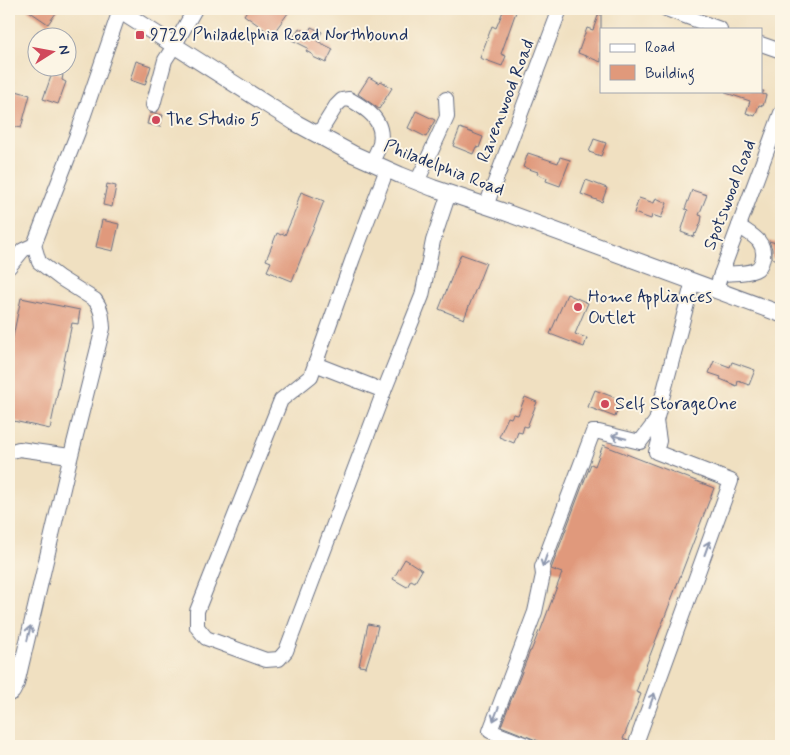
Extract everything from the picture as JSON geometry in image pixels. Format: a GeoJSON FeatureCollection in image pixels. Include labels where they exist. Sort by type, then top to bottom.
{"type":"FeatureCollection","features":[{"type":"Feature","properties":{"kind":"main road","name":"Philadelphia Road"},"geometry":{"type":"LineString","coordinates":[[119,10],[296,123],[353,154],[417,182],[781,314]]}},
{"type":"Feature","properties":{"kind":"street"},"geometry":{"type":"LineString","coordinates":[[153,105],[165,60],[195,9]]}},
{"type":"Feature","properties":{"kind":"street","name":"Ravenwood Road"},"geometry":{"type":"LineString","coordinates":[[486,206],[560,9]]}},
{"type":"Feature","properties":{"kind":"street"},"geometry":{"type":"LineString","coordinates":[[666,9],[717,28]]}},
{"type":"Feature","properties":{"kind":"street"},"geometry":{"type":"LineString","coordinates":[[9,694],[13,692],[18,684],[69,462],[103,328],[102,313],[95,300],[39,262],[34,245],[78,132],[119,10]]}},
{"type":"Feature","properties":{"kind":"street"},"geometry":{"type":"LineString","coordinates":[[762,44],[781,51]]}},
{"type":"Feature","properties":{"kind":"street"},"geometry":{"type":"LineString","coordinates":[[318,135],[336,106],[342,100],[349,99],[365,108],[375,118],[379,126],[380,166],[353,258],[311,376],[281,400],[197,611],[197,626],[206,638],[266,660],[279,659],[286,651],[422,296],[433,241],[449,193]]}},
{"type":"Feature","properties":{"kind":"street"},"geometry":{"type":"LineString","coordinates":[[417,182],[447,117],[446,99]]}},
{"type":"Feature","properties":{"kind":"street","name":"Spotswood Road"},"geometry":{"type":"LineString","coordinates":[[716,290],[720,274],[781,113]]}},
{"type":"Feature","properties":{"kind":"street"},"geometry":{"type":"LineString","coordinates":[[720,274],[755,270],[763,260],[763,249],[760,242],[739,226]]}},
{"type":"Feature","properties":{"kind":"street"},"geometry":{"type":"LineString","coordinates":[[9,266],[23,250],[34,245]]}},
{"type":"Feature","properties":{"kind":"street"},"geometry":{"type":"LineString","coordinates":[[529,746],[490,732],[535,612],[543,575],[542,567],[593,432],[640,442],[656,421],[693,281]]}},
{"type":"Feature","properties":{"kind":"street"},"geometry":{"type":"LineString","coordinates":[[315,364],[384,392]]}},
{"type":"Feature","properties":{"kind":"street"},"geometry":{"type":"LineString","coordinates":[[635,746],[730,481],[656,452],[659,440],[656,421]]}},
{"type":"Feature","properties":{"kind":"street"},"geometry":{"type":"LineString","coordinates":[[9,452],[19,449],[69,462]]}},
{"type":"Feature","properties":{"kind":"building"},"geometry":{"type":"Polygon","coordinates":[[[26,9],[59,9],[48,24],[26,9]]]}},
{"type":"Feature","properties":{"kind":"building"},"geometry":{"type":"Polygon","coordinates":[[[248,9],[291,9],[272,35],[244,15],[248,9]]]}},
{"type":"Feature","properties":{"kind":"building"},"geometry":{"type":"Polygon","coordinates":[[[504,9],[517,9],[501,54],[506,56],[502,66],[480,58],[492,26],[496,28],[504,9]]]}},
{"type":"Feature","properties":{"kind":"building"},"geometry":{"type":"Polygon","coordinates":[[[601,10],[600,62],[578,53],[587,28],[593,30],[601,10]]]}},
{"type":"Feature","properties":{"kind":"building"},"geometry":{"type":"Polygon","coordinates":[[[311,27],[322,32],[317,41],[333,49],[326,63],[313,57],[313,55],[306,51],[308,48],[292,40],[299,28],[309,33],[311,27]]]}},
{"type":"Feature","properties":{"kind":"building"},"geometry":{"type":"Polygon","coordinates":[[[136,61],[151,66],[145,85],[130,80],[136,61]]]}},
{"type":"Feature","properties":{"kind":"building"},"geometry":{"type":"Polygon","coordinates":[[[369,77],[379,83],[381,81],[392,88],[379,109],[358,94],[369,77]]]}},
{"type":"Feature","properties":{"kind":"building"},"geometry":{"type":"Polygon","coordinates":[[[50,78],[62,78],[62,80],[66,82],[58,104],[43,99],[50,78]]]}},
{"type":"Feature","properties":{"kind":"building"},"geometry":{"type":"Polygon","coordinates":[[[9,89],[30,95],[21,128],[9,125],[9,89]]]}},
{"type":"Feature","properties":{"kind":"building"},"geometry":{"type":"Polygon","coordinates":[[[764,91],[762,94],[766,95],[763,106],[759,105],[755,116],[746,113],[750,101],[726,93],[764,91]]]}},
{"type":"Feature","properties":{"kind":"building"},"geometry":{"type":"Polygon","coordinates":[[[416,111],[435,120],[426,137],[408,128],[416,111]]]}},
{"type":"Feature","properties":{"kind":"building","name":"The Studio 5"},"geometry":{"type":"Polygon","coordinates":[[[150,113],[163,115],[160,127],[147,124],[150,113]]]}},
{"type":"Feature","properties":{"kind":"building"},"geometry":{"type":"Polygon","coordinates":[[[460,128],[483,137],[479,148],[476,147],[473,154],[453,146],[460,128]]]}},
{"type":"Feature","properties":{"kind":"building"},"geometry":{"type":"Polygon","coordinates":[[[594,139],[606,143],[601,156],[589,152],[594,139]]]}},
{"type":"Feature","properties":{"kind":"building"},"geometry":{"type":"Polygon","coordinates":[[[528,153],[558,163],[560,157],[570,160],[560,186],[546,181],[547,178],[537,174],[538,172],[523,167],[528,153]]]}},
{"type":"Feature","properties":{"kind":"building"},"geometry":{"type":"Polygon","coordinates":[[[586,180],[607,188],[602,202],[581,194],[586,180]]]}},
{"type":"Feature","properties":{"kind":"building"},"geometry":{"type":"Polygon","coordinates":[[[107,184],[116,186],[112,207],[103,205],[107,184]]]}},
{"type":"Feature","properties":{"kind":"building"},"geometry":{"type":"Polygon","coordinates":[[[692,190],[707,195],[699,215],[702,216],[701,222],[694,237],[681,232],[688,210],[685,209],[692,190]]]}},
{"type":"Feature","properties":{"kind":"building"},"geometry":{"type":"Polygon","coordinates":[[[301,192],[324,201],[292,281],[267,271],[271,262],[266,260],[277,233],[285,235],[301,192]]]}},
{"type":"Feature","properties":{"kind":"building"},"geometry":{"type":"Polygon","coordinates":[[[639,198],[654,203],[656,198],[667,203],[661,218],[652,215],[651,219],[634,213],[639,198]]]}},
{"type":"Feature","properties":{"kind":"building"},"geometry":{"type":"Polygon","coordinates":[[[102,220],[119,224],[113,251],[96,247],[102,220]]]}},
{"type":"Feature","properties":{"kind":"building"},"geometry":{"type":"Polygon","coordinates":[[[781,232],[781,261],[772,258],[772,249],[769,241],[776,243],[781,232]]]}},
{"type":"Feature","properties":{"kind":"building"},"geometry":{"type":"Polygon","coordinates":[[[461,254],[486,263],[464,319],[439,309],[461,254]]]}},
{"type":"Feature","properties":{"kind":"building"},"geometry":{"type":"Polygon","coordinates":[[[567,294],[588,303],[575,334],[587,338],[584,347],[550,334],[567,294]]]}},
{"type":"Feature","properties":{"kind":"building"},"geometry":{"type":"Polygon","coordinates":[[[21,298],[80,310],[78,324],[72,323],[50,429],[9,420],[9,356],[21,298]]]}},
{"type":"Feature","properties":{"kind":"building"},"geometry":{"type":"Polygon","coordinates":[[[714,361],[730,367],[732,362],[755,370],[749,385],[738,381],[737,386],[709,373],[714,361]]]}},
{"type":"Feature","properties":{"kind":"building","name":"Self StorageOne"},"geometry":{"type":"Polygon","coordinates":[[[595,390],[621,400],[615,417],[588,407],[595,390]]]}},
{"type":"Feature","properties":{"kind":"building"},"geometry":{"type":"Polygon","coordinates":[[[525,397],[537,402],[527,427],[524,426],[522,433],[518,432],[514,443],[499,437],[508,417],[511,418],[513,414],[518,415],[525,397]]]}},
{"type":"Feature","properties":{"kind":"building"},"geometry":{"type":"Polygon","coordinates":[[[603,445],[714,488],[636,692],[641,694],[623,739],[628,741],[626,746],[551,746],[501,726],[562,573],[551,569],[591,464],[595,466],[603,445]]]}},
{"type":"Feature","properties":{"kind":"building"},"geometry":{"type":"Polygon","coordinates":[[[405,559],[422,570],[415,582],[411,580],[407,587],[393,579],[405,559]]]}},
{"type":"Feature","properties":{"kind":"building"},"geometry":{"type":"Polygon","coordinates":[[[368,624],[378,626],[366,667],[359,666],[368,624]]]}},
{"type":"Feature","properties":{"kind":"place","name":"9729 Philadelphia Road Northbound"},"geometry":{"type":"Point","coordinates":[140,35]}},
{"type":"Feature","properties":{"kind":"place","name":"The Studio 5"},"geometry":{"type":"Point","coordinates":[156,120]}},
{"type":"Feature","properties":{"kind":"place","name":"Home Appliances Outlet"},"geometry":{"type":"Point","coordinates":[578,307]}},
{"type":"Feature","properties":{"kind":"place","name":"Self StorageOne"},"geometry":{"type":"Point","coordinates":[605,404]}}]}
